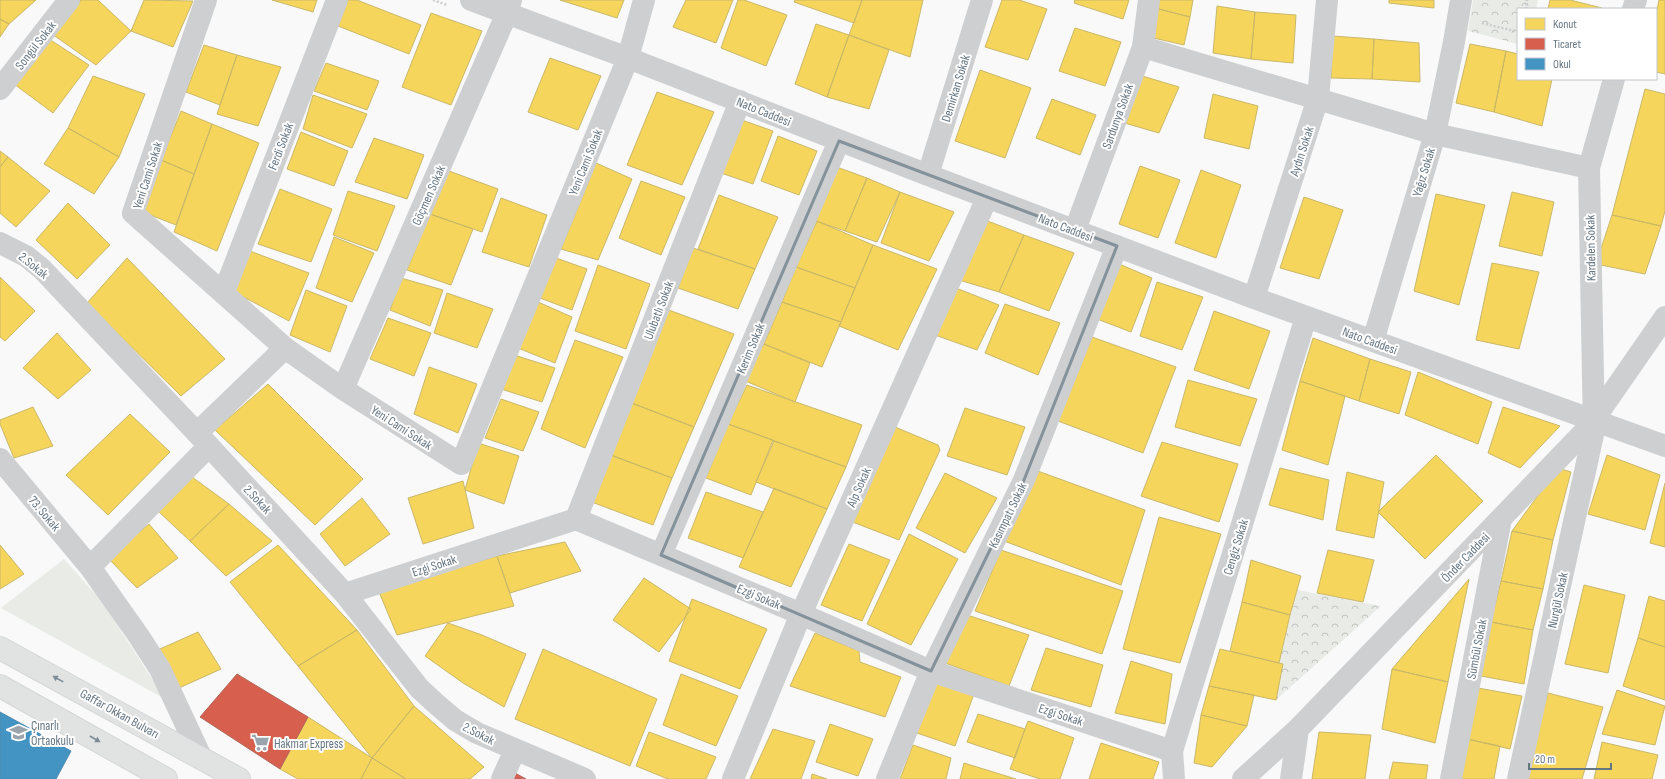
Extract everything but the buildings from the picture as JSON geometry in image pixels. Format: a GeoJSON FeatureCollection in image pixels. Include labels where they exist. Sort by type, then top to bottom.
{"type":"FeatureCollection","features":[{"type":"Feature","properties":{"kind":"main road","name":"Gaffar Okkan Bulvarı"},"geometry":{"type":"LineString","coordinates":[[0,648],[239,779]]}},
{"type":"Feature","properties":{"kind":"main road"},"geometry":{"type":"LineString","coordinates":[[0,686],[166,779]]}},
{"type":"Feature","properties":{"kind":"street","name":"Songül Sokak"},"geometry":{"type":"LineString","coordinates":[[0,89],[69,0]]}},
{"type":"Feature","properties":{"kind":"street","name":"Yeni Cami Sokak"},"geometry":{"type":"LineString","coordinates":[[206,0],[133,213],[224,292],[285,348],[343,389],[461,464],[628,58],[644,0]]}},
{"type":"Feature","properties":{"kind":"street","name":"Ferdi Sokak"},"geometry":{"type":"LineString","coordinates":[[224,292],[337,0]]}},
{"type":"Feature","properties":{"kind":"street","name":"Nato Caddesi"},"geometry":{"type":"LineString","coordinates":[[471,0],[509,7],[628,58],[987,198],[1254,298],[1665,446]]}},
{"type":"Feature","properties":{"kind":"street","name":"Demirkan Sokak"},"geometry":{"type":"LineString","coordinates":[[928,175],[982,0]]}},
{"type":"Feature","properties":{"kind":"street","name":"Sardunya Sokak"},"geometry":{"type":"LineString","coordinates":[[1075,230],[1143,47],[1149,0]]}},
{"type":"Feature","properties":{"kind":"street","name":"Aydın Sokak"},"geometry":{"type":"LineString","coordinates":[[1254,298],[1318,98],[1327,0]]}},
{"type":"Feature","properties":{"kind":"street","name":"Yağız Sokak"},"geometry":{"type":"LineString","coordinates":[[1373,341],[1434,134],[1454,42],[1461,0]]}},
{"type":"Feature","properties":{"kind":"street","name":"Göçmen Sokak"},"geometry":{"type":"LineString","coordinates":[[343,389],[509,7]]}},
{"type":"Feature","properties":{"kind":"street"},"geometry":{"type":"LineString","coordinates":[[1143,47],[1318,98],[1434,134],[1589,168]]}},
{"type":"Feature","properties":{"kind":"street","name":"Kardelen Sokak"},"geometry":{"type":"LineString","coordinates":[[1594,421],[1589,168],[1614,80]]}},
{"type":"Feature","properties":{"kind":"street","name":"Ulubatlı Sokak"},"geometry":{"type":"LineString","coordinates":[[576,519],[740,101]]}},
{"type":"Feature","properties":{"kind":"street","name":"Kerim Sokak"},"geometry":{"type":"LineString","coordinates":[[661,555],[839,141]]}},
{"type":"Feature","properties":{"kind":"street","name":"Alp Sokak"},"geometry":{"type":"LineString","coordinates":[[733,779],[801,614],[987,198]]}},
{"type":"Feature","properties":{"kind":"street","name":"2.Sokak"},"geometry":{"type":"LineString","coordinates":[[0,243],[26,256],[42,268],[345,594],[419,688],[434,702],[455,720],[477,733],[585,779]]}},
{"type":"Feature","properties":{"kind":"street","name":"Kasımpatı Sokak"},"geometry":{"type":"LineString","coordinates":[[887,779],[931,671],[1024,480],[1116,246]]}},
{"type":"Feature","properties":{"kind":"street","name":"Cengiz Sokak"},"geometry":{"type":"LineString","coordinates":[[1174,779],[1172,751],[1306,317]]}},
{"type":"Feature","properties":{"kind":"street","name":"Önder Caddesi"},"geometry":{"type":"LineString","coordinates":[[1243,779],[1298,729],[1501,520],[1594,421],[1665,317]]}},
{"type":"Feature","properties":{"kind":"street"},"geometry":{"type":"LineString","coordinates":[[90,567],[285,348]]}},
{"type":"Feature","properties":{"kind":"street","name":"Nurgül Sokak"},"geometry":{"type":"LineString","coordinates":[[1518,779],[1594,430],[1594,421]]}},
{"type":"Feature","properties":{"kind":"street","name":"73. Sokak"},"geometry":{"type":"LineString","coordinates":[[0,459],[90,567],[138,635],[160,669],[201,757]]}},
{"type":"Feature","properties":{"kind":"street","name":"Ezgi Sokak"},"geometry":{"type":"LineString","coordinates":[[345,594],[576,519],[801,614],[931,671],[1172,751]]}},
{"type":"Feature","properties":{"kind":"street","name":"Sümbül Sokak"},"geometry":{"type":"LineString","coordinates":[[1451,779],[1501,520]]}},
{"type":"Feature","properties":{"kind":"street"},"geometry":{"type":"LineString","coordinates":[[1291,779],[1298,729]]}},
{"type":"Feature","properties":{"kind":"street"},"geometry":{"type":"LineString","coordinates":[[502,779],[515,750]]}},
{"type":"Feature","properties":{"kind":"path"},"geometry":{"type":"LineString","coordinates":[[1477,22],[1517,32]]}},
{"type":"Feature","properties":{"kind":"highlighted area"},"geometry":{"type":"Polygon","coordinates":[[[839,141],[1117,246],[1024,480],[931,671],[661,555],[839,141]]]}},
{"type":"Feature","properties":{"kind":"green space"},"geometry":{"type":"Polygon","coordinates":[[[1473,0],[1538,0],[1536,8],[1517,8],[1517,44],[1468,31],[1473,0]]]}},
{"type":"Feature","properties":{"kind":"green space"},"geometry":{"type":"Polygon","coordinates":[[[64,559],[101,600],[165,699],[1,608],[64,559]]]}},
{"type":"Feature","properties":{"kind":"green space"},"geometry":{"type":"Polygon","coordinates":[[[1297,590],[1381,606],[1276,700],[1283,665],[1279,663],[1297,590]]]}},
{"type":"Feature","properties":{"kind":"place","name":"Çınarlı Ortaokulu"},"geometry":{"type":"Point","coordinates":[18,732]}},
{"type":"Feature","properties":{"kind":"place","name":"Hakmar Express"},"geometry":{"type":"Point","coordinates":[261,743]}}]}
